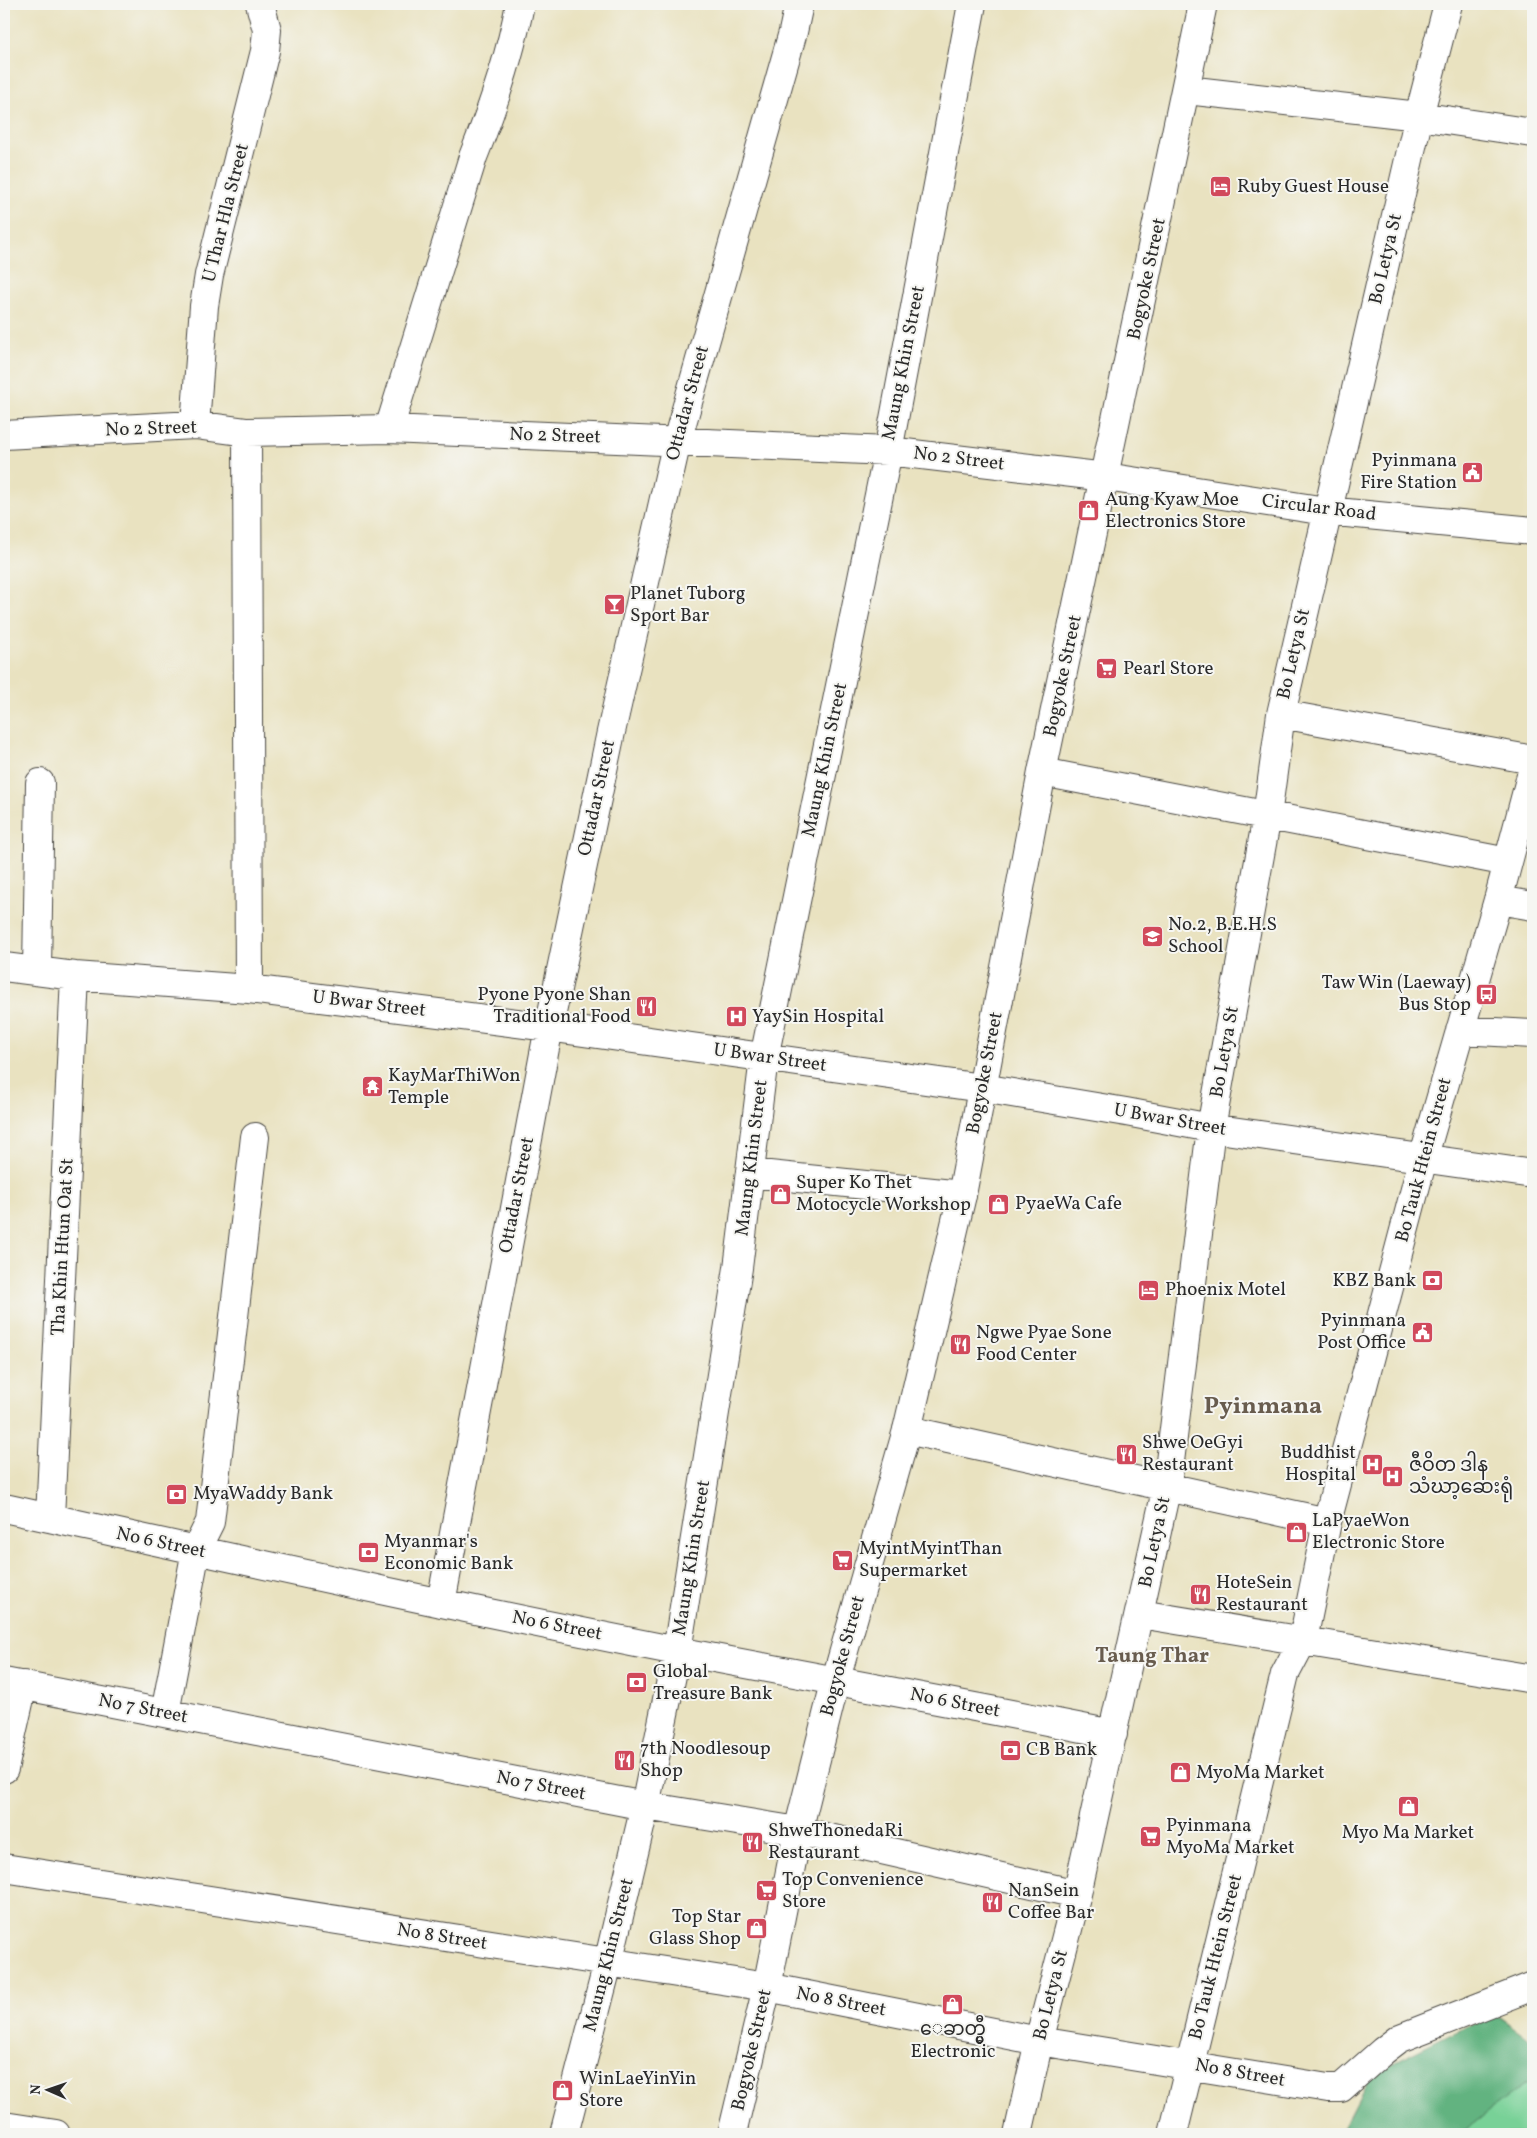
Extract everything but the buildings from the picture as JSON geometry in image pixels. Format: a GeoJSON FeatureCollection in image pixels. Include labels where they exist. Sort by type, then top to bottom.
{"type":"FeatureCollection","features":[{"type":"Feature","properties":{"kind":"street","name":"U Thar Hla Street"},"geometry":{"type":"LineString","coordinates":[[195,426],[204,306],[209,275],[266,51],[267,30],[260,4]]}},
{"type":"Feature","properties":{"kind":"street"},"geometry":{"type":"LineString","coordinates":[[389,429],[473,157],[489,118],[513,41],[520,4]]}},
{"type":"Feature","properties":{"kind":"street","name":"Ottadar Street"},"geometry":{"type":"LineString","coordinates":[[441,1603],[549,1027],[611,732],[677,441],[790,42],[799,4]]}},
{"type":"Feature","properties":{"kind":"street","name":"Maung Khin Street"},"geometry":{"type":"LineString","coordinates":[[564,2134],[608,1963],[645,1806],[677,1651],[738,1268],[764,1058],[888,451],[972,4]]}},
{"type":"Feature","properties":{"kind":"street","name":"Bogyoke Street"},"geometry":{"type":"LineString","coordinates":[[732,2134],[767,1987],[798,1830],[836,1679],[907,1430],[962,1195],[1042,772],[1106,477],[1203,4]]}},
{"type":"Feature","properties":{"kind":"street","name":"Bo Letya St"},"geometry":{"type":"LineString","coordinates":[[1018,2134],[1039,2041],[1077,1894],[1167,1486],[1211,1128],[1267,816],[1281,714],[1326,511],[1419,116],[1448,4]]}},
{"type":"Feature","properties":{"kind":"street"},"geometry":{"type":"LineString","coordinates":[[1186,90],[1419,116],[1533,133]]}},
{"type":"Feature","properties":{"kind":"street","name":"No 2 Street"},"geometry":{"type":"LineString","coordinates":[[4,435],[195,426],[247,432],[389,429],[888,451],[1106,477]]}},
{"type":"Feature","properties":{"kind":"street"},"geometry":{"type":"LineString","coordinates":[[247,432],[249,989]]}},
{"type":"Feature","properties":{"kind":"street","name":"Circular Road"},"geometry":{"type":"LineString","coordinates":[[1106,477],[1326,511],[1533,531]]}},
{"type":"Feature","properties":{"kind":"street"},"geometry":{"type":"LineString","coordinates":[[1281,714],[1533,760]]}},
{"type":"Feature","properties":{"kind":"street","name":"Bo Tauk Htein Street"},"geometry":{"type":"LineString","coordinates":[[1173,2134],[1286,1674],[1303,1640],[1326,1522],[1423,1159],[1498,900],[1533,768]]}},
{"type":"Feature","properties":{"kind":"street"},"geometry":{"type":"LineString","coordinates":[[1042,772],[1508,862]]}},
{"type":"Feature","properties":{"kind":"street"},"geometry":{"type":"LineString","coordinates":[[37,970],[40,783]]}},
{"type":"Feature","properties":{"kind":"street"},"geometry":{"type":"LineString","coordinates":[[1498,900],[1533,906]]}},
{"type":"Feature","properties":{"kind":"street","name":"U Bwar Street"},"geometry":{"type":"LineString","coordinates":[[4,967],[75,976],[249,989],[549,1027],[982,1088],[1211,1128],[1533,1174]]}},
{"type":"Feature","properties":{"kind":"street","name":"Tha Khin Htun Oat St"},"geometry":{"type":"LineString","coordinates":[[50,1518],[75,976]]}},
{"type":"Feature","properties":{"kind":"street"},"geometry":{"type":"LineString","coordinates":[[1460,1030],[1533,1034]]}},
{"type":"Feature","properties":{"kind":"street"},"geometry":{"type":"LineString","coordinates":[[164,1713],[196,1550],[210,1522],[255,1137]]}},
{"type":"Feature","properties":{"kind":"street"},"geometry":{"type":"LineString","coordinates":[[750,1173],[962,1195]]}},
{"type":"Feature","properties":{"kind":"street"},"geometry":{"type":"LineString","coordinates":[[907,1430],[1326,1522]]}},
{"type":"Feature","properties":{"kind":"street","name":"No 6 Street"},"geometry":{"type":"LineString","coordinates":[[4,1508],[441,1603],[677,1651],[836,1679],[1113,1734]]}},
{"type":"Feature","properties":{"kind":"street"},"geometry":{"type":"LineString","coordinates":[[1140,1614],[1533,1679]]}},
{"type":"Feature","properties":{"kind":"street"},"geometry":{"type":"LineString","coordinates":[[4,1770],[13,1684]]}},
{"type":"Feature","properties":{"kind":"street","name":"No 7 Street"},"geometry":{"type":"LineString","coordinates":[[13,1684],[645,1806],[798,1830],[1077,1894]]}},
{"type":"Feature","properties":{"kind":"street","name":"No 8 Street"},"geometry":{"type":"LineString","coordinates":[[4,1868],[767,1987],[1039,2041],[1328,2088],[1341,2088],[1400,2038],[1533,1986]]}},
{"type":"Feature","properties":{"kind":"street"},"geometry":{"type":"LineString","coordinates":[[4,2126],[56,2134]]}},
{"type":"Feature","properties":{"kind":"green space"},"geometry":{"type":"Polygon","coordinates":[[[1494,2013],[1533,2041],[1533,2081],[1523,2085],[1460,2134],[1340,2134],[1371,2074],[1494,2013]]]}},
{"type":"Feature","properties":{"kind":"green space"},"geometry":{"type":"Polygon","coordinates":[[[1533,2081],[1533,2134],[1460,2134],[1523,2085],[1533,2081]]]}},
{"type":"Feature","properties":{"kind":"place","name":"Ruby Guest House"},"geometry":{"type":"Point","coordinates":[1221,187]}},
{"type":"Feature","properties":{"kind":"place","name":"Pyinmana Fire Station"},"geometry":{"type":"Point","coordinates":[1473,472]}},
{"type":"Feature","properties":{"kind":"place","name":"Aung Kyaw Moe Electronics Store"},"geometry":{"type":"Point","coordinates":[1089,511]}},
{"type":"Feature","properties":{"kind":"place","name":"Planet Tuborg Sport Bar"},"geometry":{"type":"Point","coordinates":[614,605]}},
{"type":"Feature","properties":{"kind":"place","name":"Pearl Store"},"geometry":{"type":"Point","coordinates":[1107,669]}},
{"type":"Feature","properties":{"kind":"place","name":"No.2, B.E.H.S School"},"geometry":{"type":"Point","coordinates":[1152,936]}},
{"type":"Feature","properties":{"kind":"place","name":"Taw Win (Laeway) Bus Stop"},"geometry":{"type":"Point","coordinates":[1487,994]}},
{"type":"Feature","properties":{"kind":"place","name":"Pyone Pyone Shan Traditional Food"},"geometry":{"type":"Point","coordinates":[647,1006]}},
{"type":"Feature","properties":{"kind":"place","name":"YaySin Hospital"},"geometry":{"type":"Point","coordinates":[736,1017]}},
{"type":"Feature","properties":{"kind":"place","name":"KayMarThiWon Temple"},"geometry":{"type":"Point","coordinates":[372,1087]}},
{"type":"Feature","properties":{"kind":"place","name":"Super Ko Thet Motocycle Workshop"},"geometry":{"type":"Point","coordinates":[780,1194]}},
{"type":"Feature","properties":{"kind":"place","name":"PyaeWa Cafe"},"geometry":{"type":"Point","coordinates":[999,1204]}},
{"type":"Feature","properties":{"kind":"place","name":"KBZ Bank"},"geometry":{"type":"Point","coordinates":[1432,1281]}},
{"type":"Feature","properties":{"kind":"place","name":"Phoenix Motel"},"geometry":{"type":"Point","coordinates":[1149,1290]}},
{"type":"Feature","properties":{"kind":"place","name":"Pyinmana Post Office"},"geometry":{"type":"Point","coordinates":[1422,1332]}},
{"type":"Feature","properties":{"kind":"place","name":"Ngwe Pyae Sone Food Center"},"geometry":{"type":"Point","coordinates":[960,1344]}},
{"type":"Feature","properties":{"kind":"place","name":"Shwe OeGyi Restaurant"},"geometry":{"type":"Point","coordinates":[1126,1454]}},
{"type":"Feature","properties":{"kind":"place","name":"Buddhist Hospital"},"geometry":{"type":"Point","coordinates":[1372,1464]}},
{"type":"Feature","properties":{"kind":"place","name":"ဇီဝိတ ဒါန သံဃာ့ဆေးရုံ"},"geometry":{"type":"Point","coordinates":[1393,1477]}},
{"type":"Feature","properties":{"kind":"place","name":"MyaWaddy Bank"},"geometry":{"type":"Point","coordinates":[177,1494]}},
{"type":"Feature","properties":{"kind":"place","name":"LaPyaeWon Electronic Store"},"geometry":{"type":"Point","coordinates":[1296,1532]}},
{"type":"Feature","properties":{"kind":"place","name":"Myanmar's Economic Bank"},"geometry":{"type":"Point","coordinates":[368,1553]}},
{"type":"Feature","properties":{"kind":"place","name":"MyintMyintThan Supermarket"},"geometry":{"type":"Point","coordinates":[843,1560]}},
{"type":"Feature","properties":{"kind":"place","name":"HoteSein Restaurant"},"geometry":{"type":"Point","coordinates":[1200,1594]}},
{"type":"Feature","properties":{"kind":"place","name":"Global Treasure Bank"},"geometry":{"type":"Point","coordinates":[637,1683]}},
{"type":"Feature","properties":{"kind":"place","name":"CB Bank"},"geometry":{"type":"Point","coordinates":[1010,1750]}},
{"type":"Feature","properties":{"kind":"place","name":"7th Noodlesoup Shop"},"geometry":{"type":"Point","coordinates":[624,1760]}},
{"type":"Feature","properties":{"kind":"place","name":"MyoMa Market"},"geometry":{"type":"Point","coordinates":[1180,1773]}},
{"type":"Feature","properties":{"kind":"place","name":"Myo Ma Market"},"geometry":{"type":"Point","coordinates":[1408,1807]}},
{"type":"Feature","properties":{"kind":"place","name":"Pyinmana MyoMa Market"},"geometry":{"type":"Point","coordinates":[1150,1837]}},
{"type":"Feature","properties":{"kind":"place","name":"ShweThonedaRi Restaurant"},"geometry":{"type":"Point","coordinates":[752,1842]}},
{"type":"Feature","properties":{"kind":"place","name":"Top Convenience Store"},"geometry":{"type":"Point","coordinates":[766,1891]}},
{"type":"Feature","properties":{"kind":"place","name":"NanSein Coffee Bar"},"geometry":{"type":"Point","coordinates":[992,1902]}},
{"type":"Feature","properties":{"kind":"place","name":"Top Star Glass Shop"},"geometry":{"type":"Point","coordinates":[757,1928]}},
{"type":"Feature","properties":{"kind":"place","name":"ေခာတ္မွီ Electronic"},"geometry":{"type":"Point","coordinates":[953,2004]}},
{"type":"Feature","properties":{"kind":"place","name":"WinLaeYinYin Store"},"geometry":{"type":"Point","coordinates":[563,2090]}},
{"type":"Feature","properties":{"kind":"district","name":"Pyinmana"},"geometry":{"type":"Point","coordinates":[1263,1407]}},
{"type":"Feature","properties":{"kind":"district","name":"Taung Thar"},"geometry":{"type":"Point","coordinates":[1152,1656]}}]}
